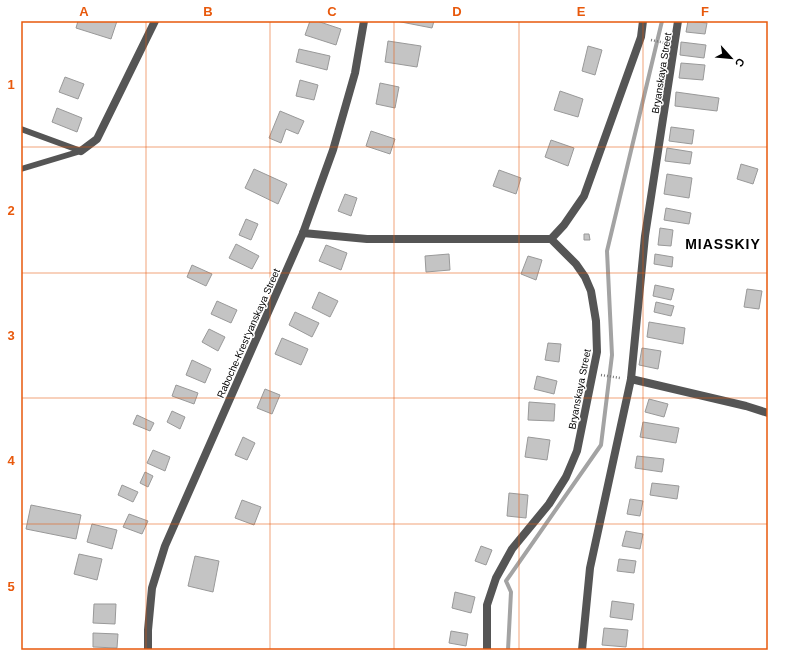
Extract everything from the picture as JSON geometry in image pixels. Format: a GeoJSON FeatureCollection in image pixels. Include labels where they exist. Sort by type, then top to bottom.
{"type":"FeatureCollection","features":[{"type":"Feature","properties":{"kind":"street"},"geometry":{"type":"LineString","coordinates":[[81,151],[97,139],[155,21]]}},
{"type":"Feature","properties":{"kind":"street","name":"Raboche-Krest'yanskaya Street"},"geometry":{"type":"LineString","coordinates":[[148,650],[148,630],[152,588],[164,546],[303,233],[333,150],[354,73],[364,21]]}},
{"type":"Feature","properties":{"kind":"street"},"geometry":{"type":"LineString","coordinates":[[303,233],[367,239],[551,239],[564,225],[584,196],[641,37],[643,21]]}},
{"type":"Feature","properties":{"kind":"street","name":"Bryanskaya Street"},"geometry":{"type":"LineString","coordinates":[[582,650],[590,568],[631,379],[645,236],[678,21]]}},
{"type":"Feature","properties":{"kind":"street","name":"Bryanskaya Street"},"geometry":{"type":"LineString","coordinates":[[487,650],[487,605],[496,578],[512,549],[549,504],[566,477],[577,451],[597,352],[596,322],[591,291],[585,277],[576,264],[551,239]]}},
{"type":"Feature","properties":{"kind":"street"},"geometry":{"type":"LineString","coordinates":[[631,379],[746,406],[768,414]]}},
{"type":"Feature","properties":{"kind":"lane"},"geometry":{"type":"LineString","coordinates":[[21,129],[81,151]]}},
{"type":"Feature","properties":{"kind":"lane"},"geometry":{"type":"LineString","coordinates":[[21,169],[81,151]]}},
{"type":"Feature","properties":{"kind":"path"},"geometry":{"type":"LineString","coordinates":[[652,40],[663,43]]}},
{"type":"Feature","properties":{"kind":"path"},"geometry":{"type":"LineString","coordinates":[[601,375],[616,378]]}},
{"type":"Feature","properties":{"kind":"building"},"geometry":{"type":"Polygon","coordinates":[[[78,21],[117,21],[111,39],[76,28],[78,21]]]}},
{"type":"Feature","properties":{"kind":"building"},"geometry":{"type":"Polygon","coordinates":[[[310,21],[317,21],[341,29],[336,45],[305,35],[310,21]]]}},
{"type":"Feature","properties":{"kind":"building"},"geometry":{"type":"Polygon","coordinates":[[[396,21],[434,21],[432,28],[396,21]]]}},
{"type":"Feature","properties":{"kind":"building"},"geometry":{"type":"Polygon","coordinates":[[[688,21],[707,23],[705,34],[686,32],[688,21]]]}},
{"type":"Feature","properties":{"kind":"building"},"geometry":{"type":"Polygon","coordinates":[[[388,41],[421,46],[417,67],[385,62],[388,41]]]}},
{"type":"Feature","properties":{"kind":"building"},"geometry":{"type":"Polygon","coordinates":[[[681,42],[706,45],[704,58],[680,55],[681,42]]]}},
{"type":"Feature","properties":{"kind":"building"},"geometry":{"type":"Polygon","coordinates":[[[588,46],[602,50],[595,75],[582,71],[588,46]]]}},
{"type":"Feature","properties":{"kind":"building"},"geometry":{"type":"Polygon","coordinates":[[[299,49],[330,56],[327,70],[296,62],[299,49]]]}},
{"type":"Feature","properties":{"kind":"building"},"geometry":{"type":"Polygon","coordinates":[[[681,63],[705,65],[703,80],[679,78],[681,63]]]}},
{"type":"Feature","properties":{"kind":"building"},"geometry":{"type":"Polygon","coordinates":[[[65,77],[84,84],[78,99],[59,92],[65,77]]]}},
{"type":"Feature","properties":{"kind":"building"},"geometry":{"type":"Polygon","coordinates":[[[300,80],[318,85],[314,100],[296,96],[300,80]]]}},
{"type":"Feature","properties":{"kind":"building"},"geometry":{"type":"Polygon","coordinates":[[[380,83],[399,87],[395,108],[376,104],[380,83]]]}},
{"type":"Feature","properties":{"kind":"building"},"geometry":{"type":"Polygon","coordinates":[[[560,91],[583,99],[578,117],[554,110],[560,91]]]}},
{"type":"Feature","properties":{"kind":"building"},"geometry":{"type":"Polygon","coordinates":[[[676,92],[719,98],[717,111],[675,106],[676,92]]]}},
{"type":"Feature","properties":{"kind":"building"},"geometry":{"type":"Polygon","coordinates":[[[57,108],[82,118],[77,132],[52,122],[57,108]]]}},
{"type":"Feature","properties":{"kind":"building"},"geometry":{"type":"Polygon","coordinates":[[[280,111],[304,121],[298,134],[286,129],[281,143],[269,138],[280,111]]]}},
{"type":"Feature","properties":{"kind":"building"},"geometry":{"type":"Polygon","coordinates":[[[671,127],[694,130],[692,144],[669,141],[671,127]]]}},
{"type":"Feature","properties":{"kind":"building"},"geometry":{"type":"Polygon","coordinates":[[[371,131],[395,139],[390,154],[366,146],[371,131]]]}},
{"type":"Feature","properties":{"kind":"building"},"geometry":{"type":"Polygon","coordinates":[[[551,140],[574,148],[568,166],[545,157],[551,140]]]}},
{"type":"Feature","properties":{"kind":"building"},"geometry":{"type":"Polygon","coordinates":[[[667,148],[692,152],[690,164],[665,161],[667,148]]]}},
{"type":"Feature","properties":{"kind":"building"},"geometry":{"type":"Polygon","coordinates":[[[741,164],[758,169],[753,184],[737,179],[741,164]]]}},
{"type":"Feature","properties":{"kind":"building"},"geometry":{"type":"Polygon","coordinates":[[[254,169],[287,184],[278,204],[245,188],[254,169]]]}},
{"type":"Feature","properties":{"kind":"building"},"geometry":{"type":"Polygon","coordinates":[[[499,170],[521,178],[516,194],[493,186],[499,170]]]}},
{"type":"Feature","properties":{"kind":"building"},"geometry":{"type":"Polygon","coordinates":[[[667,174],[692,178],[689,198],[664,194],[667,174]]]}},
{"type":"Feature","properties":{"kind":"building"},"geometry":{"type":"Polygon","coordinates":[[[345,194],[357,198],[351,216],[338,211],[345,194]]]}},
{"type":"Feature","properties":{"kind":"building"},"geometry":{"type":"Polygon","coordinates":[[[666,208],[691,213],[689,224],[664,220],[666,208]]]}},
{"type":"Feature","properties":{"kind":"building"},"geometry":{"type":"Polygon","coordinates":[[[246,219],[258,224],[251,240],[239,235],[246,219]]]}},
{"type":"Feature","properties":{"kind":"building"},"geometry":{"type":"Polygon","coordinates":[[[660,228],[673,230],[671,246],[658,245],[660,228]]]}},
{"type":"Feature","properties":{"kind":"building"},"geometry":{"type":"Polygon","coordinates":[[[584,234],[589,234],[590,240],[584,240],[584,234]]]}},
{"type":"Feature","properties":{"kind":"building"},"geometry":{"type":"Polygon","coordinates":[[[236,244],[259,256],[252,269],[229,258],[236,244]]]}},
{"type":"Feature","properties":{"kind":"building"},"geometry":{"type":"Polygon","coordinates":[[[326,245],[347,253],[341,270],[319,261],[326,245]]]}},
{"type":"Feature","properties":{"kind":"building"},"geometry":{"type":"Polygon","coordinates":[[[449,254],[450,270],[426,272],[425,256],[449,254]]]}},
{"type":"Feature","properties":{"kind":"building"},"geometry":{"type":"Polygon","coordinates":[[[655,254],[673,257],[672,267],[654,264],[655,254]]]}},
{"type":"Feature","properties":{"kind":"building"},"geometry":{"type":"Polygon","coordinates":[[[528,256],[542,260],[536,280],[521,274],[528,256]]]}},
{"type":"Feature","properties":{"kind":"building"},"geometry":{"type":"Polygon","coordinates":[[[192,265],[212,274],[206,286],[187,277],[192,265]]]}},
{"type":"Feature","properties":{"kind":"building"},"geometry":{"type":"Polygon","coordinates":[[[655,285],[674,289],[671,300],[653,296],[655,285]]]}},
{"type":"Feature","properties":{"kind":"building"},"geometry":{"type":"Polygon","coordinates":[[[747,289],[762,291],[759,309],[744,307],[747,289]]]}},
{"type":"Feature","properties":{"kind":"building"},"geometry":{"type":"Polygon","coordinates":[[[319,292],[338,301],[330,317],[312,308],[319,292]]]}},
{"type":"Feature","properties":{"kind":"building"},"geometry":{"type":"Polygon","coordinates":[[[217,301],[237,310],[231,323],[211,314],[217,301]]]}},
{"type":"Feature","properties":{"kind":"building"},"geometry":{"type":"Polygon","coordinates":[[[656,302],[674,306],[671,316],[654,312],[656,302]]]}},
{"type":"Feature","properties":{"kind":"building"},"geometry":{"type":"Polygon","coordinates":[[[295,312],[319,323],[312,337],[289,325],[295,312]]]}},
{"type":"Feature","properties":{"kind":"building"},"geometry":{"type":"Polygon","coordinates":[[[649,322],[685,328],[683,344],[647,337],[649,322]]]}},
{"type":"Feature","properties":{"kind":"building"},"geometry":{"type":"Polygon","coordinates":[[[209,329],[225,337],[218,351],[202,342],[209,329]]]}},
{"type":"Feature","properties":{"kind":"building"},"geometry":{"type":"Polygon","coordinates":[[[282,338],[308,349],[301,365],[275,354],[282,338]]]}},
{"type":"Feature","properties":{"kind":"building"},"geometry":{"type":"Polygon","coordinates":[[[548,343],[561,344],[559,362],[545,360],[548,343]]]}},
{"type":"Feature","properties":{"kind":"building"},"geometry":{"type":"Polygon","coordinates":[[[642,348],[661,351],[658,369],[639,365],[642,348]]]}},
{"type":"Feature","properties":{"kind":"building"},"geometry":{"type":"Polygon","coordinates":[[[192,360],[211,369],[205,383],[186,375],[192,360]]]}},
{"type":"Feature","properties":{"kind":"building"},"geometry":{"type":"Polygon","coordinates":[[[537,376],[557,381],[554,394],[534,389],[537,376]]]}},
{"type":"Feature","properties":{"kind":"building"},"geometry":{"type":"Polygon","coordinates":[[[176,385],[198,393],[194,404],[172,396],[176,385]]]}},
{"type":"Feature","properties":{"kind":"building"},"geometry":{"type":"Polygon","coordinates":[[[265,389],[280,395],[272,414],[257,408],[265,389]]]}},
{"type":"Feature","properties":{"kind":"building"},"geometry":{"type":"Polygon","coordinates":[[[649,399],[668,404],[664,417],[645,412],[649,399]]]}},
{"type":"Feature","properties":{"kind":"building"},"geometry":{"type":"Polygon","coordinates":[[[529,402],[555,404],[554,421],[528,420],[529,402]]]}},
{"type":"Feature","properties":{"kind":"building"},"geometry":{"type":"Polygon","coordinates":[[[172,411],[185,417],[180,429],[167,422],[172,411]]]}},
{"type":"Feature","properties":{"kind":"building"},"geometry":{"type":"Polygon","coordinates":[[[137,415],[154,423],[150,431],[133,424],[137,415]]]}},
{"type":"Feature","properties":{"kind":"building"},"geometry":{"type":"Polygon","coordinates":[[[643,422],[679,428],[676,443],[640,437],[643,422]]]}},
{"type":"Feature","properties":{"kind":"building"},"geometry":{"type":"Polygon","coordinates":[[[243,437],[255,443],[247,460],[235,455],[243,437]]]}},
{"type":"Feature","properties":{"kind":"building"},"geometry":{"type":"Polygon","coordinates":[[[528,437],[550,440],[547,460],[525,457],[528,437]]]}},
{"type":"Feature","properties":{"kind":"building"},"geometry":{"type":"Polygon","coordinates":[[[153,450],[170,457],[165,471],[147,463],[153,450]]]}},
{"type":"Feature","properties":{"kind":"building"},"geometry":{"type":"Polygon","coordinates":[[[637,456],[664,459],[662,472],[635,468],[637,456]]]}},
{"type":"Feature","properties":{"kind":"building"},"geometry":{"type":"Polygon","coordinates":[[[145,472],[153,476],[148,487],[140,483],[145,472]]]}},
{"type":"Feature","properties":{"kind":"building"},"geometry":{"type":"Polygon","coordinates":[[[652,483],[679,486],[677,499],[650,495],[652,483]]]}},
{"type":"Feature","properties":{"kind":"building"},"geometry":{"type":"Polygon","coordinates":[[[122,485],[138,492],[133,502],[118,495],[122,485]]]}},
{"type":"Feature","properties":{"kind":"building"},"geometry":{"type":"Polygon","coordinates":[[[509,493],[528,495],[526,518],[507,516],[509,493]]]}},
{"type":"Feature","properties":{"kind":"building"},"geometry":{"type":"Polygon","coordinates":[[[630,499],[643,501],[640,516],[627,514],[630,499]]]}},
{"type":"Feature","properties":{"kind":"building"},"geometry":{"type":"Polygon","coordinates":[[[242,500],[261,507],[254,525],[235,518],[242,500]]]}},
{"type":"Feature","properties":{"kind":"building"},"geometry":{"type":"Polygon","coordinates":[[[31,505],[81,515],[76,539],[26,529],[31,505]]]}},
{"type":"Feature","properties":{"kind":"building"},"geometry":{"type":"Polygon","coordinates":[[[129,514],[148,521],[142,534],[123,527],[129,514]]]}},
{"type":"Feature","properties":{"kind":"building"},"geometry":{"type":"Polygon","coordinates":[[[92,524],[117,530],[112,549],[87,542],[92,524]]]}},
{"type":"Feature","properties":{"kind":"building"},"geometry":{"type":"Polygon","coordinates":[[[626,531],[643,534],[640,549],[622,546],[626,531]]]}},
{"type":"Feature","properties":{"kind":"building"},"geometry":{"type":"Polygon","coordinates":[[[481,546],[492,550],[486,565],[475,561],[481,546]]]}},
{"type":"Feature","properties":{"kind":"building"},"geometry":{"type":"Polygon","coordinates":[[[79,554],[102,559],[97,580],[74,574],[79,554]]]}},
{"type":"Feature","properties":{"kind":"building"},"geometry":{"type":"Polygon","coordinates":[[[195,556],[219,561],[213,592],[188,586],[195,556]]]}},
{"type":"Feature","properties":{"kind":"building"},"geometry":{"type":"Polygon","coordinates":[[[619,559],[636,561],[634,573],[617,571],[619,559]]]}},
{"type":"Feature","properties":{"kind":"building"},"geometry":{"type":"Polygon","coordinates":[[[455,592],[475,597],[471,613],[452,608],[455,592]]]}},
{"type":"Feature","properties":{"kind":"building"},"geometry":{"type":"Polygon","coordinates":[[[612,601],[634,604],[632,620],[610,617],[612,601]]]}},
{"type":"Feature","properties":{"kind":"building"},"geometry":{"type":"Polygon","coordinates":[[[94,604],[116,604],[115,624],[93,623],[94,604]]]}},
{"type":"Feature","properties":{"kind":"building"},"geometry":{"type":"Polygon","coordinates":[[[604,628],[628,630],[626,647],[602,645],[604,628]]]}},
{"type":"Feature","properties":{"kind":"building"},"geometry":{"type":"Polygon","coordinates":[[[451,631],[468,634],[466,646],[449,643],[451,631]]]}},
{"type":"Feature","properties":{"kind":"building"},"geometry":{"type":"Polygon","coordinates":[[[93,633],[118,634],[117,648],[93,647],[93,633]]]}},
{"type":"Feature","properties":{"kind":"waterway"},"geometry":{"type":"LineString","coordinates":[[508,650],[511,592],[506,581],[601,445],[612,355],[607,251],[662,21]]}},
{"type":"Feature","properties":{"kind":"district","name":"MIASSKIY"},"geometry":{"type":"Point","coordinates":[723,244]}}]}
